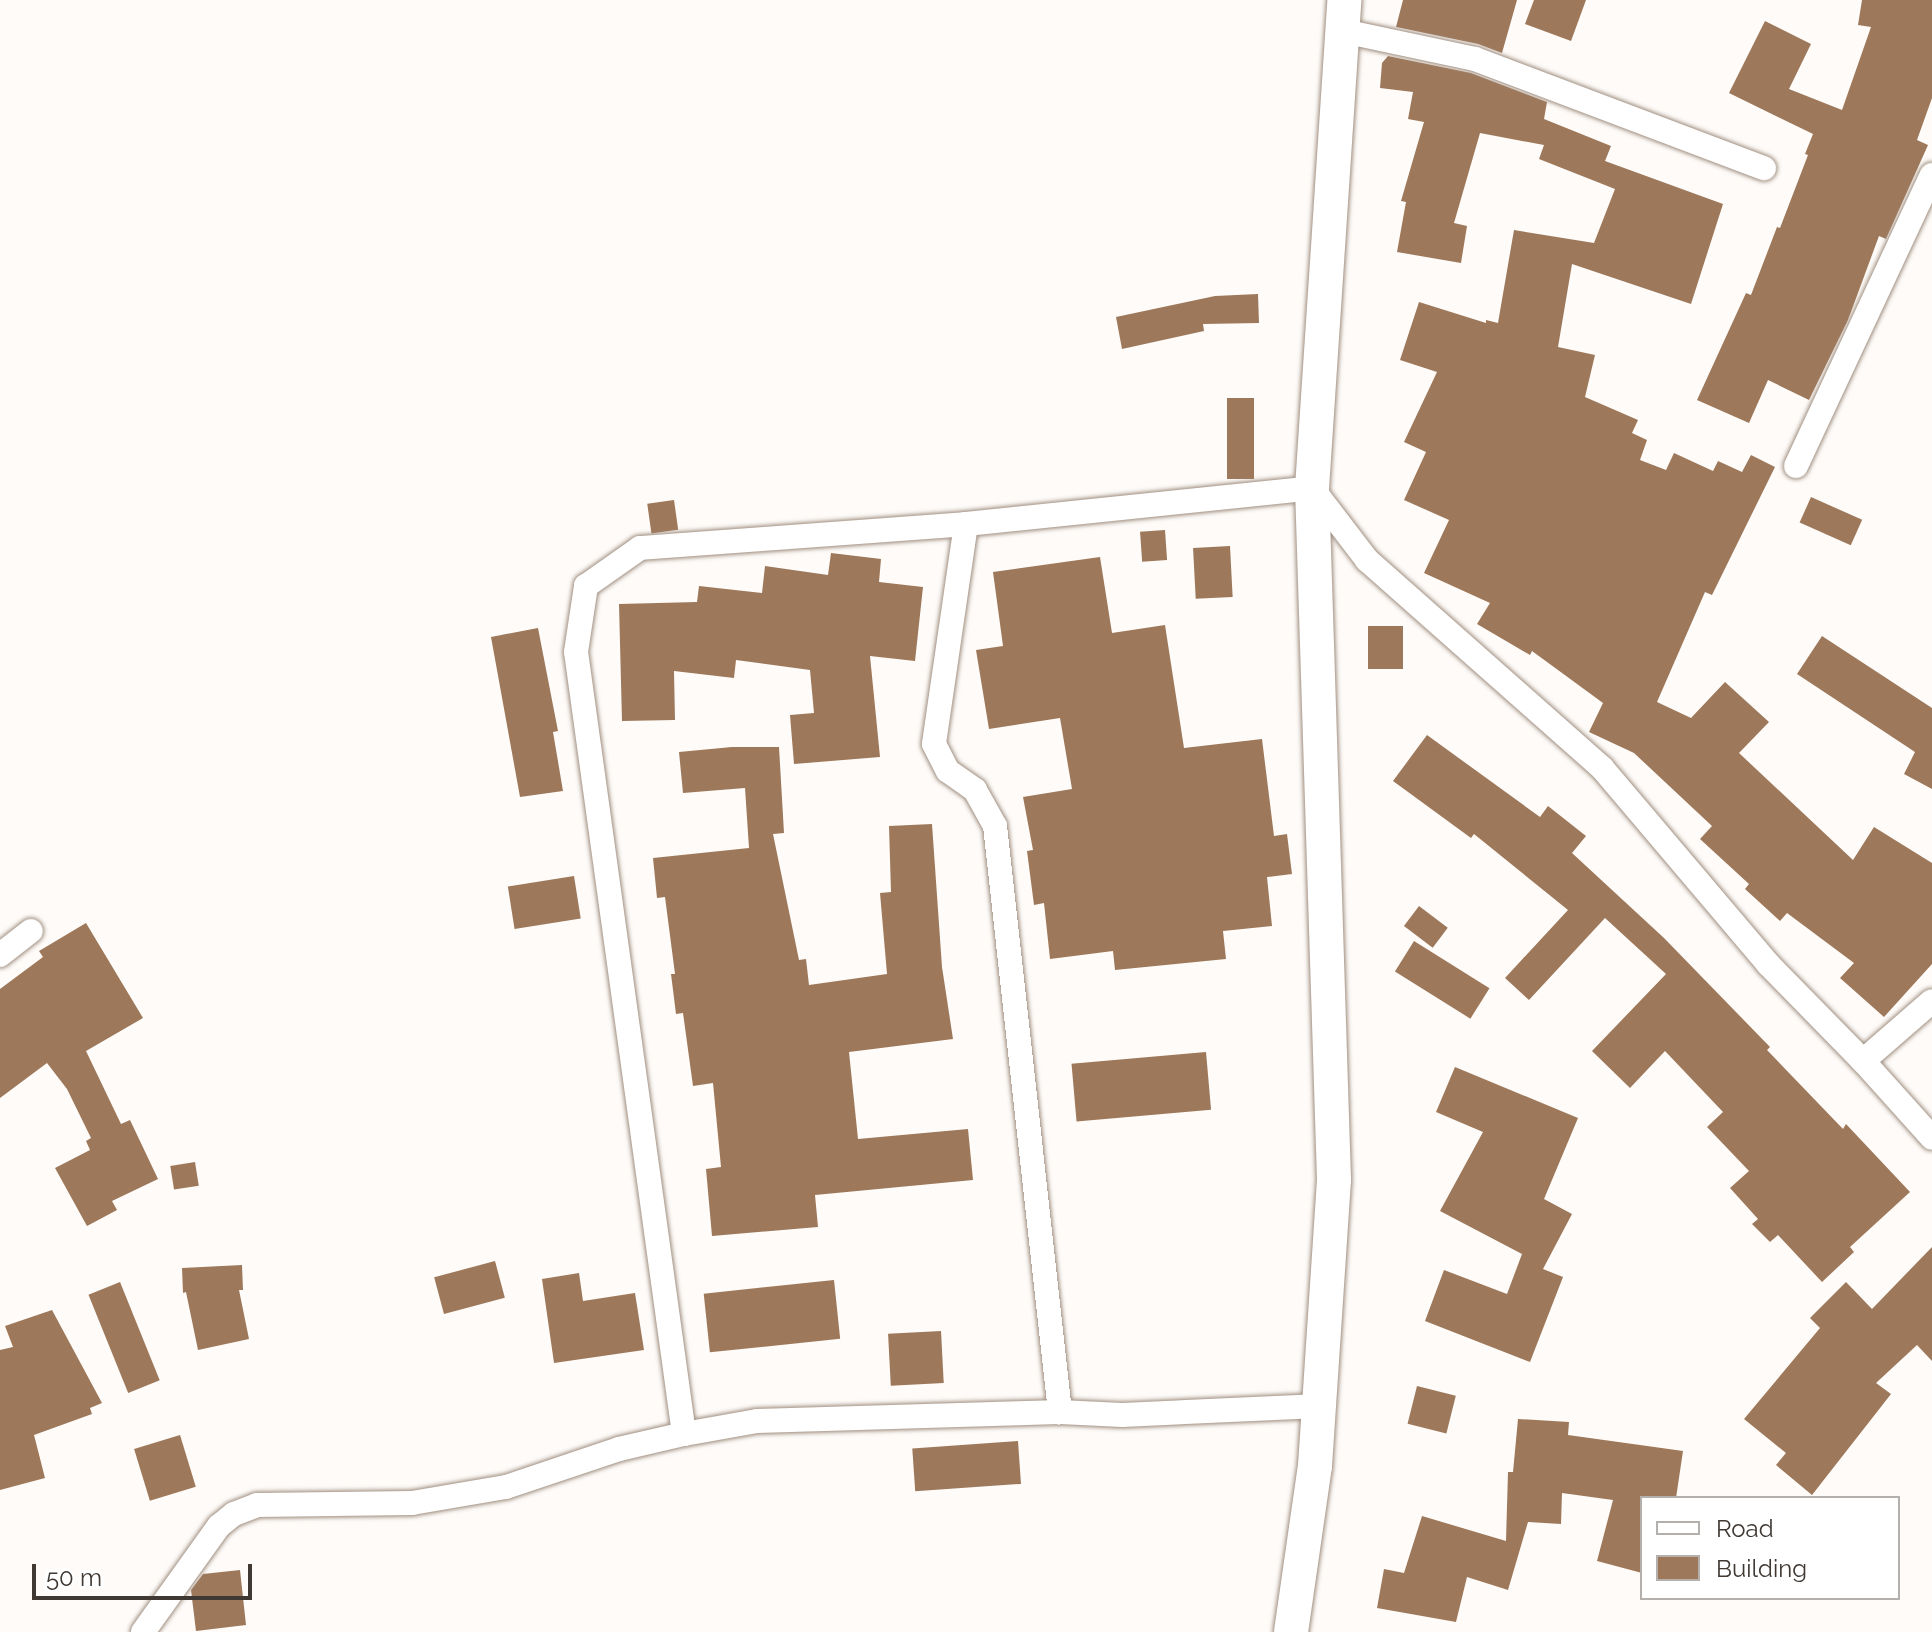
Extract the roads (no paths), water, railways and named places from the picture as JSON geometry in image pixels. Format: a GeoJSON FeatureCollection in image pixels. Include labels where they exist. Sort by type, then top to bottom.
{"type":"FeatureCollection","features":[{"type":"Feature","properties":{"kind":"main road"},"geometry":{"type":"LineString","coordinates":[[1291,1632],[1320,1406],[1334,1180],[1312,488],[1343,16]]}},
{"type":"Feature","properties":{"kind":"street"},"geometry":{"type":"LineString","coordinates":[[1343,16],[1475,59],[1764,168]]}},
{"type":"Feature","properties":{"kind":"street"},"geometry":{"type":"LineString","coordinates":[[1796,466],[1932,175]]}},
{"type":"Feature","properties":{"kind":"street"},"geometry":{"type":"LineString","coordinates":[[684,1434],[576,652],[586,586],[640,548],[966,524],[1312,488],[1367,560],[1602,768],[1768,964],[1863,1061],[1932,1138]]}},
{"type":"Feature","properties":{"kind":"street"},"geometry":{"type":"LineString","coordinates":[[966,524],[934,744],[948,771],[975,790],[995,826],[1060,1412]]}},
{"type":"Feature","properties":{"kind":"street"},"geometry":{"type":"LineString","coordinates":[[0,955],[31,931]]}},
{"type":"Feature","properties":{"kind":"street"},"geometry":{"type":"LineString","coordinates":[[1863,1061],[1932,1001]]}},
{"type":"Feature","properties":{"kind":"street"},"geometry":{"type":"LineString","coordinates":[[143,1632],[219,1526],[234,1514],[257,1505],[412,1503],[491,1490],[619,1449],[757,1421],[1060,1412],[1122,1415],[1320,1406]]}}]}
